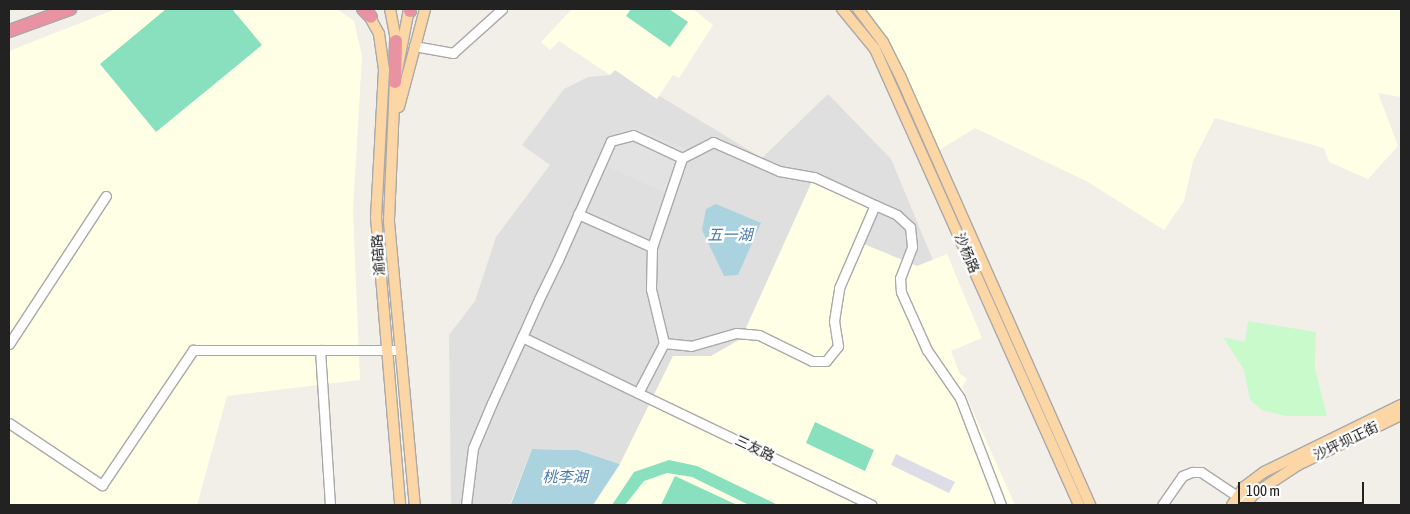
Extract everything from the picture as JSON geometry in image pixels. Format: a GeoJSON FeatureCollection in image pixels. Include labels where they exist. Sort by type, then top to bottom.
{"type":"FeatureCollection","features":[{"type":"Feature","properties":{"kind":"highway"},"geometry":{"type":"LineString","coordinates":[[9,30],[51,9]]}},
{"type":"Feature","properties":{"kind":"highway"},"geometry":{"type":"LineString","coordinates":[[9,30],[70,9]]}},
{"type":"Feature","properties":{"kind":"highway"},"geometry":{"type":"LineString","coordinates":[[395,82],[405,43]]}},
{"type":"Feature","properties":{"kind":"main road"},"geometry":{"type":"LineString","coordinates":[[390,9],[405,43]]}},
{"type":"Feature","properties":{"kind":"main road"},"geometry":{"type":"LineString","coordinates":[[405,43],[426,9]]}},
{"type":"Feature","properties":{"kind":"main road","name":"沙杨路"},"geometry":{"type":"LineString","coordinates":[[842,9],[875,49],[1079,505]]}},
{"type":"Feature","properties":{"kind":"main road","name":"沙杨路"},"geometry":{"type":"LineString","coordinates":[[858,9],[883,42],[901,78],[1090,505]]}},
{"type":"Feature","properties":{"kind":"main road"},"geometry":{"type":"LineString","coordinates":[[394,127],[410,10]]}},
{"type":"Feature","properties":{"kind":"main road","name":"渝碚路"},"geometry":{"type":"LineString","coordinates":[[366,12],[379,34],[384,70],[376,217],[384,349],[400,505]]}},
{"type":"Feature","properties":{"kind":"main road","name":"渝碚路"},"geometry":{"type":"LineString","coordinates":[[395,82],[389,222],[398,350],[415,505]]}},
{"type":"Feature","properties":{"kind":"main road","name":"沙坪坝正街"},"geometry":{"type":"LineString","coordinates":[[1235,501],[1244,487],[1294,456],[1401,405]]}},
{"type":"Feature","properties":{"kind":"main road","name":"沙坪坝正街"},"geometry":{"type":"LineString","coordinates":[[1246,504],[1298,465],[1401,415]]}},
{"type":"Feature","properties":{"kind":"street"},"geometry":{"type":"LineString","coordinates":[[405,43],[453,53],[502,9]]}},
{"type":"Feature","properties":{"kind":"street"},"geometry":{"type":"LineString","coordinates":[[466,505],[473,448],[611,141],[619,136],[633,136],[682,158]]}},
{"type":"Feature","properties":{"kind":"street"},"geometry":{"type":"LineString","coordinates":[[638,393],[664,344],[651,289],[652,247],[682,158],[713,142],[779,171],[814,177],[897,215],[910,228],[912,247],[900,278],[901,292],[927,350],[960,398],[1001,505]]}},
{"type":"Feature","properties":{"kind":"street"},"geometry":{"type":"LineString","coordinates":[[9,344],[106,196]]}},
{"type":"Feature","properties":{"kind":"street"},"geometry":{"type":"LineString","coordinates":[[664,344],[691,346],[736,333],[759,335],[812,361],[826,361],[838,346],[834,321],[839,288],[875,205]]}},
{"type":"Feature","properties":{"kind":"street"},"geometry":{"type":"LineString","coordinates":[[578,214],[652,247]]}},
{"type":"Feature","properties":{"kind":"street","name":"三友路"},"geometry":{"type":"LineString","coordinates":[[522,338],[872,505]]}},
{"type":"Feature","properties":{"kind":"street"},"geometry":{"type":"LineString","coordinates":[[9,423],[102,485],[192,350],[398,350]]}},
{"type":"Feature","properties":{"kind":"street"},"geometry":{"type":"LineString","coordinates":[[320,350],[330,505]]}},
{"type":"Feature","properties":{"kind":"street"},"geometry":{"type":"LineString","coordinates":[[1162,505],[1182,476],[1192,472],[1201,472],[1235,501],[1246,504]]}},
{"type":"Feature","properties":{"kind":"shaded area"},"geometry":{"type":"Polygon","coordinates":[[[116,9],[337,9],[354,21],[362,56],[353,210],[360,380],[227,396],[197,505],[9,505],[9,51],[116,9]]]}},
{"type":"Feature","properties":{"kind":"shaded area"},"geometry":{"type":"Polygon","coordinates":[[[572,9],[693,9],[713,25],[679,78],[673,75],[657,99],[615,70],[610,75],[559,41],[550,50],[541,42],[572,9]]]}},
{"type":"Feature","properties":{"kind":"shaded area"},"geometry":{"type":"Polygon","coordinates":[[[864,9],[1401,9],[1401,97],[1378,93],[1398,146],[1368,179],[1329,162],[1324,148],[1215,118],[1193,161],[1184,201],[1164,230],[1088,182],[975,128],[936,152],[887,42],[864,9]]]}},
{"type":"Feature","properties":{"kind":"shaded area"},"geometry":{"type":"Polygon","coordinates":[[[615,69],[762,158],[828,94],[891,159],[933,260],[917,267],[859,242],[814,178],[741,339],[711,356],[673,356],[620,464],[578,450],[532,449],[510,505],[451,505],[449,335],[475,301],[496,237],[550,165],[522,145],[564,89],[588,77],[610,75],[615,69]]]}},
{"type":"Feature","properties":{"kind":"shaded area"},"geometry":{"type":"Polygon","coordinates":[[[637,128],[686,149],[666,193],[601,164],[611,141],[622,130],[637,128]]]}},
{"type":"Feature","properties":{"kind":"shaded area"},"geometry":{"type":"Polygon","coordinates":[[[814,177],[875,205],[859,242],[917,266],[947,254],[982,338],[951,351],[960,374],[967,379],[962,387],[1015,505],[510,505],[532,449],[578,450],[620,464],[673,356],[711,356],[741,339],[814,177]]]}},
{"type":"Feature","properties":{"kind":"shaded area"},"geometry":{"type":"Polygon","coordinates":[[[896,454],[955,482],[949,493],[891,465],[896,454]]]}},
{"type":"Feature","properties":{"kind":"green space"},"geometry":{"type":"Polygon","coordinates":[[[166,9],[232,9],[262,45],[156,132],[100,64],[166,9]]]}},
{"type":"Feature","properties":{"kind":"green space"},"geometry":{"type":"Polygon","coordinates":[[[631,9],[669,9],[688,22],[670,47],[626,16],[631,9]]]}},
{"type":"Feature","properties":{"kind":"green space"},"geometry":{"type":"Polygon","coordinates":[[[1248,321],[1316,332],[1315,369],[1327,416],[1286,416],[1262,410],[1250,400],[1244,370],[1223,337],[1245,342],[1248,321]]]}},
{"type":"Feature","properties":{"kind":"green space"},"geometry":{"type":"Polygon","coordinates":[[[815,422],[874,450],[865,471],[806,443],[815,422]]]}},
{"type":"Feature","properties":{"kind":"green space"},"geometry":{"type":"Polygon","coordinates":[[[669,460],[697,466],[778,505],[749,505],[692,477],[667,473],[644,481],[625,505],[612,505],[634,472],[669,460]]]}},
{"type":"Feature","properties":{"kind":"green space"},"geometry":{"type":"Polygon","coordinates":[[[675,476],[737,505],[661,505],[675,476]]]}},
{"type":"Feature","properties":{"kind":"water","name":"五一湖"},"geometry":{"type":"Polygon","coordinates":[[[716,204],[761,223],[738,275],[724,276],[702,230],[706,209],[716,204]]]}},
{"type":"Feature","properties":{"kind":"water","name":"桃李湖"},"geometry":{"type":"Polygon","coordinates":[[[532,449],[578,450],[620,464],[593,505],[511,504],[532,449]]]}}]}
